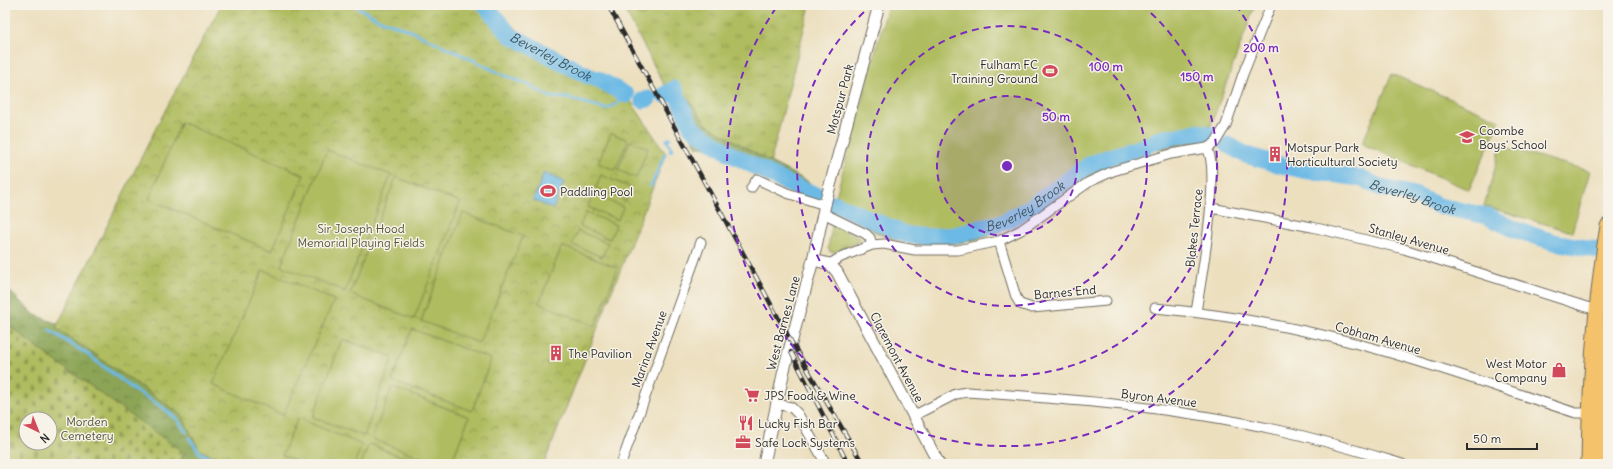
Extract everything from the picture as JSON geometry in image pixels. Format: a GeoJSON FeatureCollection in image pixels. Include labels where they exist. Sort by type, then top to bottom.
{"type":"FeatureCollection","features":[{"type":"Feature","properties":{"kind":"highway"},"geometry":{"type":"LineString","coordinates":[[1589,464],[1590,413],[1596,310],[1608,226]]}},
{"type":"Feature","properties":{"kind":"highway"},"geometry":{"type":"LineString","coordinates":[[1602,457],[1608,327]]}},
{"type":"Feature","properties":{"kind":"street","name":"Motspur Park"},"geometry":{"type":"LineString","coordinates":[[824,206],[879,5]]}},
{"type":"Feature","properties":{"kind":"street"},"geometry":{"type":"LineString","coordinates":[[813,260],[830,264],[841,257],[872,245],[884,244],[915,250],[958,250],[999,241],[1021,230],[1089,182],[1113,171],[1171,154],[1207,148],[1218,141],[1226,125],[1243,74],[1271,5]]}},
{"type":"Feature","properties":{"kind":"street","name":"Blakes Terrace"},"geometry":{"type":"LineString","coordinates":[[1196,312],[1211,208],[1212,159],[1207,148]]}},
{"type":"Feature","properties":{"kind":"street"},"geometry":{"type":"LineString","coordinates":[[751,188],[757,179],[787,193],[824,206],[866,234],[870,238],[872,245]]}},
{"type":"Feature","properties":{"kind":"street","name":"West Barnes Lane"},"geometry":{"type":"LineString","coordinates":[[764,464],[776,404],[813,260],[824,206]]}},
{"type":"Feature","properties":{"kind":"street","name":"Stanley Avenue"},"geometry":{"type":"LineString","coordinates":[[1211,208],[1312,227],[1404,249],[1596,310]]}},
{"type":"Feature","properties":{"kind":"street","name":"Barnes End"},"geometry":{"type":"LineString","coordinates":[[999,241],[1016,298],[1020,304],[1032,308],[1106,301]]}},
{"type":"Feature","properties":{"kind":"street","name":"Marina Avenue"},"geometry":{"type":"LineString","coordinates":[[621,464],[701,242]]}},
{"type":"Feature","properties":{"kind":"street","name":"Claremont Avenue"},"geometry":{"type":"LineString","coordinates":[[830,264],[837,272],[939,464]]}},
{"type":"Feature","properties":{"kind":"street","name":"Cobham Avenue"},"geometry":{"type":"LineString","coordinates":[[1155,308],[1196,312],[1278,325],[1348,342],[1434,366],[1576,413],[1590,413]]}},
{"type":"Feature","properties":{"kind":"street","name":"Byron Avenue"},"geometry":{"type":"LineString","coordinates":[[913,416],[956,394],[967,392],[1143,407],[1272,428],[1342,446],[1402,464]]}},
{"type":"Feature","properties":{"kind":"street"},"geometry":{"type":"LineString","coordinates":[[776,404],[791,407],[798,414],[826,464]]}},
{"type":"Feature","properties":{"kind":"green space","name":"Sir Joseph Hood Memorial Playing Fields"},"geometry":{"type":"Polygon","coordinates":[[[221,5],[491,5],[538,47],[620,85],[666,154],[544,464],[235,464],[199,450],[182,415],[56,328],[158,124],[221,5]]]}},
{"type":"Feature","properties":{"kind":"green space"},"geometry":{"type":"Polygon","coordinates":[[[622,5],[810,5],[770,164],[705,126],[666,88],[622,5]]]}},
{"type":"Feature","properties":{"kind":"green space","name":"Fulham FC Training Ground"},"geometry":{"type":"Polygon","coordinates":[[[888,5],[1255,5],[1211,125],[1155,134],[1106,152],[1079,164],[1032,198],[1005,215],[970,226],[911,231],[836,196],[888,5]]]}},
{"type":"Feature","properties":{"kind":"green space"},"geometry":{"type":"Polygon","coordinates":[[[1392,74],[1500,120],[1469,190],[1362,144],[1392,74]]]}},
{"type":"Feature","properties":{"kind":"green space"},"geometry":{"type":"Polygon","coordinates":[[[672,81],[676,82],[706,124],[770,162],[809,182],[811,186],[808,194],[805,195],[715,148],[697,147],[665,87],[672,81]]]}},
{"type":"Feature","properties":{"kind":"green space"},"geometry":{"type":"Polygon","coordinates":[[[181,122],[304,175],[272,251],[149,199],[181,122]]]}},
{"type":"Feature","properties":{"kind":"green space"},"geometry":{"type":"Polygon","coordinates":[[[1211,125],[1201,142],[1153,151],[1117,161],[1086,178],[1046,206],[1009,228],[974,240],[955,244],[937,245],[900,241],[880,234],[843,216],[832,208],[836,195],[970,226],[1005,215],[1032,198],[1079,164],[1106,152],[1155,134],[1211,125]]]}},
{"type":"Feature","properties":{"kind":"green space"},"geometry":{"type":"Polygon","coordinates":[[[611,133],[628,140],[615,170],[598,163],[611,133]]]}},
{"type":"Feature","properties":{"kind":"green space"},"geometry":{"type":"Polygon","coordinates":[[[630,141],[648,148],[636,178],[618,170],[630,141]]]}},
{"type":"Feature","properties":{"kind":"green space"},"geometry":{"type":"Polygon","coordinates":[[[1501,146],[1590,171],[1572,232],[1484,206],[1501,146]]]}},
{"type":"Feature","properties":{"kind":"green space"},"geometry":{"type":"Polygon","coordinates":[[[327,150],[391,175],[345,291],[281,266],[327,150]]]}},
{"type":"Feature","properties":{"kind":"green space"},"geometry":{"type":"Polygon","coordinates":[[[601,175],[631,188],[626,201],[596,188],[601,175]]]}},
{"type":"Feature","properties":{"kind":"green space"},"geometry":{"type":"Polygon","coordinates":[[[396,177],[460,202],[414,319],[350,294],[396,177]]]}},
{"type":"Feature","properties":{"kind":"green space"},"geometry":{"type":"Polygon","coordinates":[[[593,194],[623,207],[618,220],[588,207],[593,194]]]}},
{"type":"Feature","properties":{"kind":"green space"},"geometry":{"type":"Polygon","coordinates":[[[586,212],[616,225],[610,239],[580,226],[586,212]]]}},
{"type":"Feature","properties":{"kind":"green space"},"geometry":{"type":"Polygon","coordinates":[[[463,213],[523,236],[479,343],[421,321],[463,213]]]}},
{"type":"Feature","properties":{"kind":"green space"},"geometry":{"type":"Polygon","coordinates":[[[834,225],[860,238],[860,241],[834,252],[830,252],[828,248],[832,226],[834,225]]]}},
{"type":"Feature","properties":{"kind":"green space"},"geometry":{"type":"Polygon","coordinates":[[[578,231],[608,243],[602,257],[572,244],[578,231]]]}},
{"type":"Feature","properties":{"kind":"green space"},"geometry":{"type":"Polygon","coordinates":[[[562,246],[618,268],[595,326],[539,303],[562,246]]]}},
{"type":"Feature","properties":{"kind":"green space"},"geometry":{"type":"Polygon","coordinates":[[[263,270],[334,300],[283,415],[213,384],[263,270]]]}},
{"type":"Feature","properties":{"kind":"green space"},"geometry":{"type":"Polygon","coordinates":[[[5,287],[35,315],[68,328],[250,464],[179,464],[183,455],[5,324],[5,287]]]}},
{"type":"Feature","properties":{"kind":"green space","name":"Morden Cemetery"},"geometry":{"type":"Polygon","coordinates":[[[5,322],[36,347],[184,453],[179,464],[5,464],[5,322]]]}},
{"type":"Feature","properties":{"kind":"green space"},"geometry":{"type":"Polygon","coordinates":[[[412,329],[491,359],[472,411],[392,381],[412,329]]]}},
{"type":"Feature","properties":{"kind":"green space"},"geometry":{"type":"Polygon","coordinates":[[[342,339],[393,357],[364,436],[313,417],[342,339]]]}},
{"type":"Feature","properties":{"kind":"green space"},"geometry":{"type":"Polygon","coordinates":[[[392,387],[469,417],[451,464],[440,464],[372,439],[392,387]]]}},
{"type":"Feature","properties":{"kind":"green space"},"geometry":{"type":"Polygon","coordinates":[[[298,418],[362,445],[354,464],[302,464],[282,455],[298,418]]]}},
{"type":"Feature","properties":{"kind":"green space"},"geometry":{"type":"Polygon","coordinates":[[[369,444],[421,464],[361,464],[369,444]]]}},
{"type":"Feature","properties":{"kind":"water","name":"Paddling Pool"},"geometry":{"type":"Polygon","coordinates":[[[544,173],[564,182],[553,209],[533,200],[544,173]]]}},
{"type":"Feature","properties":{"kind":"waterway"},"geometry":{"type":"LineString","coordinates":[[354,5],[378,19],[409,30],[501,74],[527,84],[550,97],[568,98],[606,109],[617,104],[626,95]]}},
{"type":"Feature","properties":{"kind":"waterway","name":"Beverley Brook"},"geometry":{"type":"LineString","coordinates":[[485,5],[510,35],[588,76],[600,80],[626,95]]}},
{"type":"Feature","properties":{"kind":"waterway","name":"Beverley Brook"},"geometry":{"type":"LineString","coordinates":[[664,95],[674,89],[692,128],[731,154],[791,185],[819,196]]}},
{"type":"Feature","properties":{"kind":"waterway","name":"Beverley Brook"},"geometry":{"type":"LineString","coordinates":[[643,100],[648,99]]}},
{"type":"Feature","properties":{"kind":"waterway","name":"Beverley Brook"},"geometry":{"type":"LineString","coordinates":[[685,130],[692,127]]}},
{"type":"Feature","properties":{"kind":"waterway","name":"Beverley Brook"},"geometry":{"type":"LineString","coordinates":[[833,203],[907,235],[927,237],[955,235],[1004,222],[1029,208],[1089,165],[1109,157],[1143,147],[1160,139],[1198,132],[1211,135]]}},
{"type":"Feature","properties":{"kind":"waterway"},"geometry":{"type":"LineString","coordinates":[[670,138],[667,140],[672,150],[670,151]]}},
{"type":"Feature","properties":{"kind":"waterway","name":"Beverley Brook"},"geometry":{"type":"LineString","coordinates":[[1228,145],[1246,155],[1281,165],[1303,170],[1360,178],[1382,188],[1414,195],[1439,206],[1487,216],[1516,230],[1554,242],[1597,250]]}},
{"type":"Feature","properties":{"kind":"waterway"},"geometry":{"type":"LineString","coordinates":[[651,186],[665,154]]}},
{"type":"Feature","properties":{"kind":"waterway"},"geometry":{"type":"LineString","coordinates":[[49,330],[87,354],[136,391],[162,407],[178,420],[186,432]]}},
{"type":"Feature","properties":{"kind":"waterway"},"geometry":{"type":"LineString","coordinates":[[189,438],[200,453],[227,464]]}},
{"type":"Feature","properties":{"kind":"railway"},"geometry":{"type":"LineString","coordinates":[[608,5],[792,343],[863,464]]}},
{"type":"Feature","properties":{"kind":"railway"},"geometry":{"type":"LineString","coordinates":[[791,352],[848,464]]}},
{"type":"Feature","properties":{"kind":"place","name":"Fulham FC Training Ground"},"geometry":{"type":"Point","coordinates":[1050,71]}},
{"type":"Feature","properties":{"kind":"place","name":"Coombe Boys' School"},"geometry":{"type":"Point","coordinates":[1467,137]}},
{"type":"Feature","properties":{"kind":"place","name":"Motspur Park Horticultural Society"},"geometry":{"type":"Point","coordinates":[1275,154]}},
{"type":"Feature","properties":{"kind":"place","name":"Paddling Pool"},"geometry":{"type":"Point","coordinates":[548,191]}},
{"type":"Feature","properties":{"kind":"place","name":"The Pavilion"},"geometry":{"type":"Point","coordinates":[556,353]}},
{"type":"Feature","properties":{"kind":"place","name":"West Motor Company"},"geometry":{"type":"Point","coordinates":[1559,370]}},
{"type":"Feature","properties":{"kind":"place","name":"JPS Food & Wine"},"geometry":{"type":"Point","coordinates":[752,395]}},
{"type":"Feature","properties":{"kind":"place","name":"Lucky Fish Bar"},"geometry":{"type":"Point","coordinates":[746,423]}},
{"type":"Feature","properties":{"kind":"place","name":"Safe Lock Systems"},"geometry":{"type":"Point","coordinates":[743,442]}}]}
